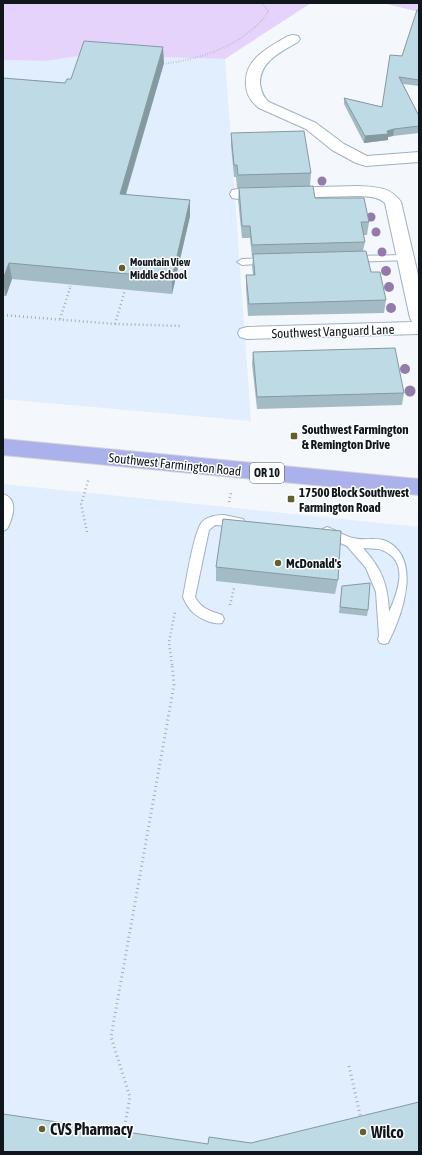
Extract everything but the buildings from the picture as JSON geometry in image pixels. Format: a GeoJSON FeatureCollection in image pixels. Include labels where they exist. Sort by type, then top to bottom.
{"type":"FeatureCollection","features":[{"type":"Feature","properties":{"kind":"main road","name":"Southwest Farmington Road"},"geometry":{"type":"LineString","coordinates":[[3,447],[419,486]]}},
{"type":"Feature","properties":{"kind":"street"},"geometry":{"type":"LineString","coordinates":[[294,39],[265,56],[255,67],[252,82],[253,89],[259,101],[264,105],[311,126],[338,147],[362,160],[366,161],[419,157]]}},
{"type":"Feature","properties":{"kind":"street"},"geometry":{"type":"LineString","coordinates":[[238,194],[359,191],[379,192],[390,198],[393,202],[419,318]]}},
{"type":"Feature","properties":{"kind":"street","name":"Southwest Vanguard Lane"},"geometry":{"type":"LineString","coordinates":[[247,333],[419,328]]}},
{"type":"Feature","properties":{"kind":"lane"},"geometry":{"type":"LineString","coordinates":[[342,259],[406,258]]}},
{"type":"Feature","properties":{"kind":"lane"},"geometry":{"type":"LineString","coordinates":[[242,262],[280,261]]}},
{"type":"Feature","properties":{"kind":"lane"},"geometry":{"type":"LineString","coordinates":[[3,498],[7,501],[9,508],[3,526]]}},
{"type":"Feature","properties":{"kind":"lane"},"geometry":{"type":"LineString","coordinates":[[218,620],[203,614],[192,607],[189,597],[204,528],[208,522],[213,520],[253,524]]}},
{"type":"Feature","properties":{"kind":"lane"},"geometry":{"type":"LineString","coordinates":[[316,530],[324,531],[351,543],[384,545],[400,556],[406,571],[403,594],[384,639],[382,592],[371,565],[351,543]]}},
{"type":"Feature","properties":{"kind":"path"},"geometry":{"type":"LineString","coordinates":[[158,64],[182,61],[240,40],[258,27],[267,17],[269,11],[261,3]]}},
{"type":"Feature","properties":{"kind":"path"},"geometry":{"type":"LineString","coordinates":[[60,319],[71,284]]}},
{"type":"Feature","properties":{"kind":"path"},"geometry":{"type":"LineString","coordinates":[[115,324],[125,290]]}},
{"type":"Feature","properties":{"kind":"path"},"geometry":{"type":"LineString","coordinates":[[3,315],[115,324],[182,326]]}},
{"type":"Feature","properties":{"kind":"path"},"geometry":{"type":"LineString","coordinates":[[87,532],[81,504],[95,456]]}},
{"type":"Feature","properties":{"kind":"path"},"geometry":{"type":"LineString","coordinates":[[223,505],[230,501],[231,493]]}},
{"type":"Feature","properties":{"kind":"path"},"geometry":{"type":"LineString","coordinates":[[123,1136],[130,1097],[111,1037],[174,685],[169,642],[175,611]]}},
{"type":"Feature","properties":{"kind":"path"},"geometry":{"type":"LineString","coordinates":[[349,1066],[361,1119]]}},
{"type":"Feature","properties":{"kind":"path"},"geometry":{"type":"LineString","coordinates":[[353,1122],[368,1118]]}},
{"type":"Feature","properties":{"kind":"shaded area"},"geometry":{"type":"Polygon","coordinates":[[[3,3],[311,3],[225,59],[86,55],[45,61],[3,60],[3,3]]]}},
{"type":"Feature","properties":{"kind":"shaded area"},"geometry":{"type":"Polygon","coordinates":[[[383,3],[419,3],[419,12],[383,3]]]}},
{"type":"Feature","properties":{"kind":"shaded area","name":"Mountain View Middle School"},"geometry":{"type":"Polygon","coordinates":[[[86,55],[225,59],[251,421],[3,399],[3,60],[45,61],[86,55]]]}},
{"type":"Feature","properties":{"kind":"shaded area"},"geometry":{"type":"Polygon","coordinates":[[[3,484],[419,527],[419,1152],[3,1152],[3,484]]]}},
{"type":"Feature","properties":{"kind":"place","name":"Mountain View Middle School"},"geometry":{"type":"Point","coordinates":[122,268]}},
{"type":"Feature","properties":{"kind":"place","name":"Southwest Farmington & Remington Drive"},"geometry":{"type":"Point","coordinates":[294,436]}},
{"type":"Feature","properties":{"kind":"place","name":"17500 Block Southwest Farmington Road"},"geometry":{"type":"Point","coordinates":[291,499]}},
{"type":"Feature","properties":{"kind":"place","name":"McDonald's"},"geometry":{"type":"Point","coordinates":[278,563]}},
{"type":"Feature","properties":{"kind":"place","name":"CVS Pharmacy"},"geometry":{"type":"Point","coordinates":[42,1129]}},
{"type":"Feature","properties":{"kind":"place","name":"Wilco"},"geometry":{"type":"Point","coordinates":[363,1132]}}]}
